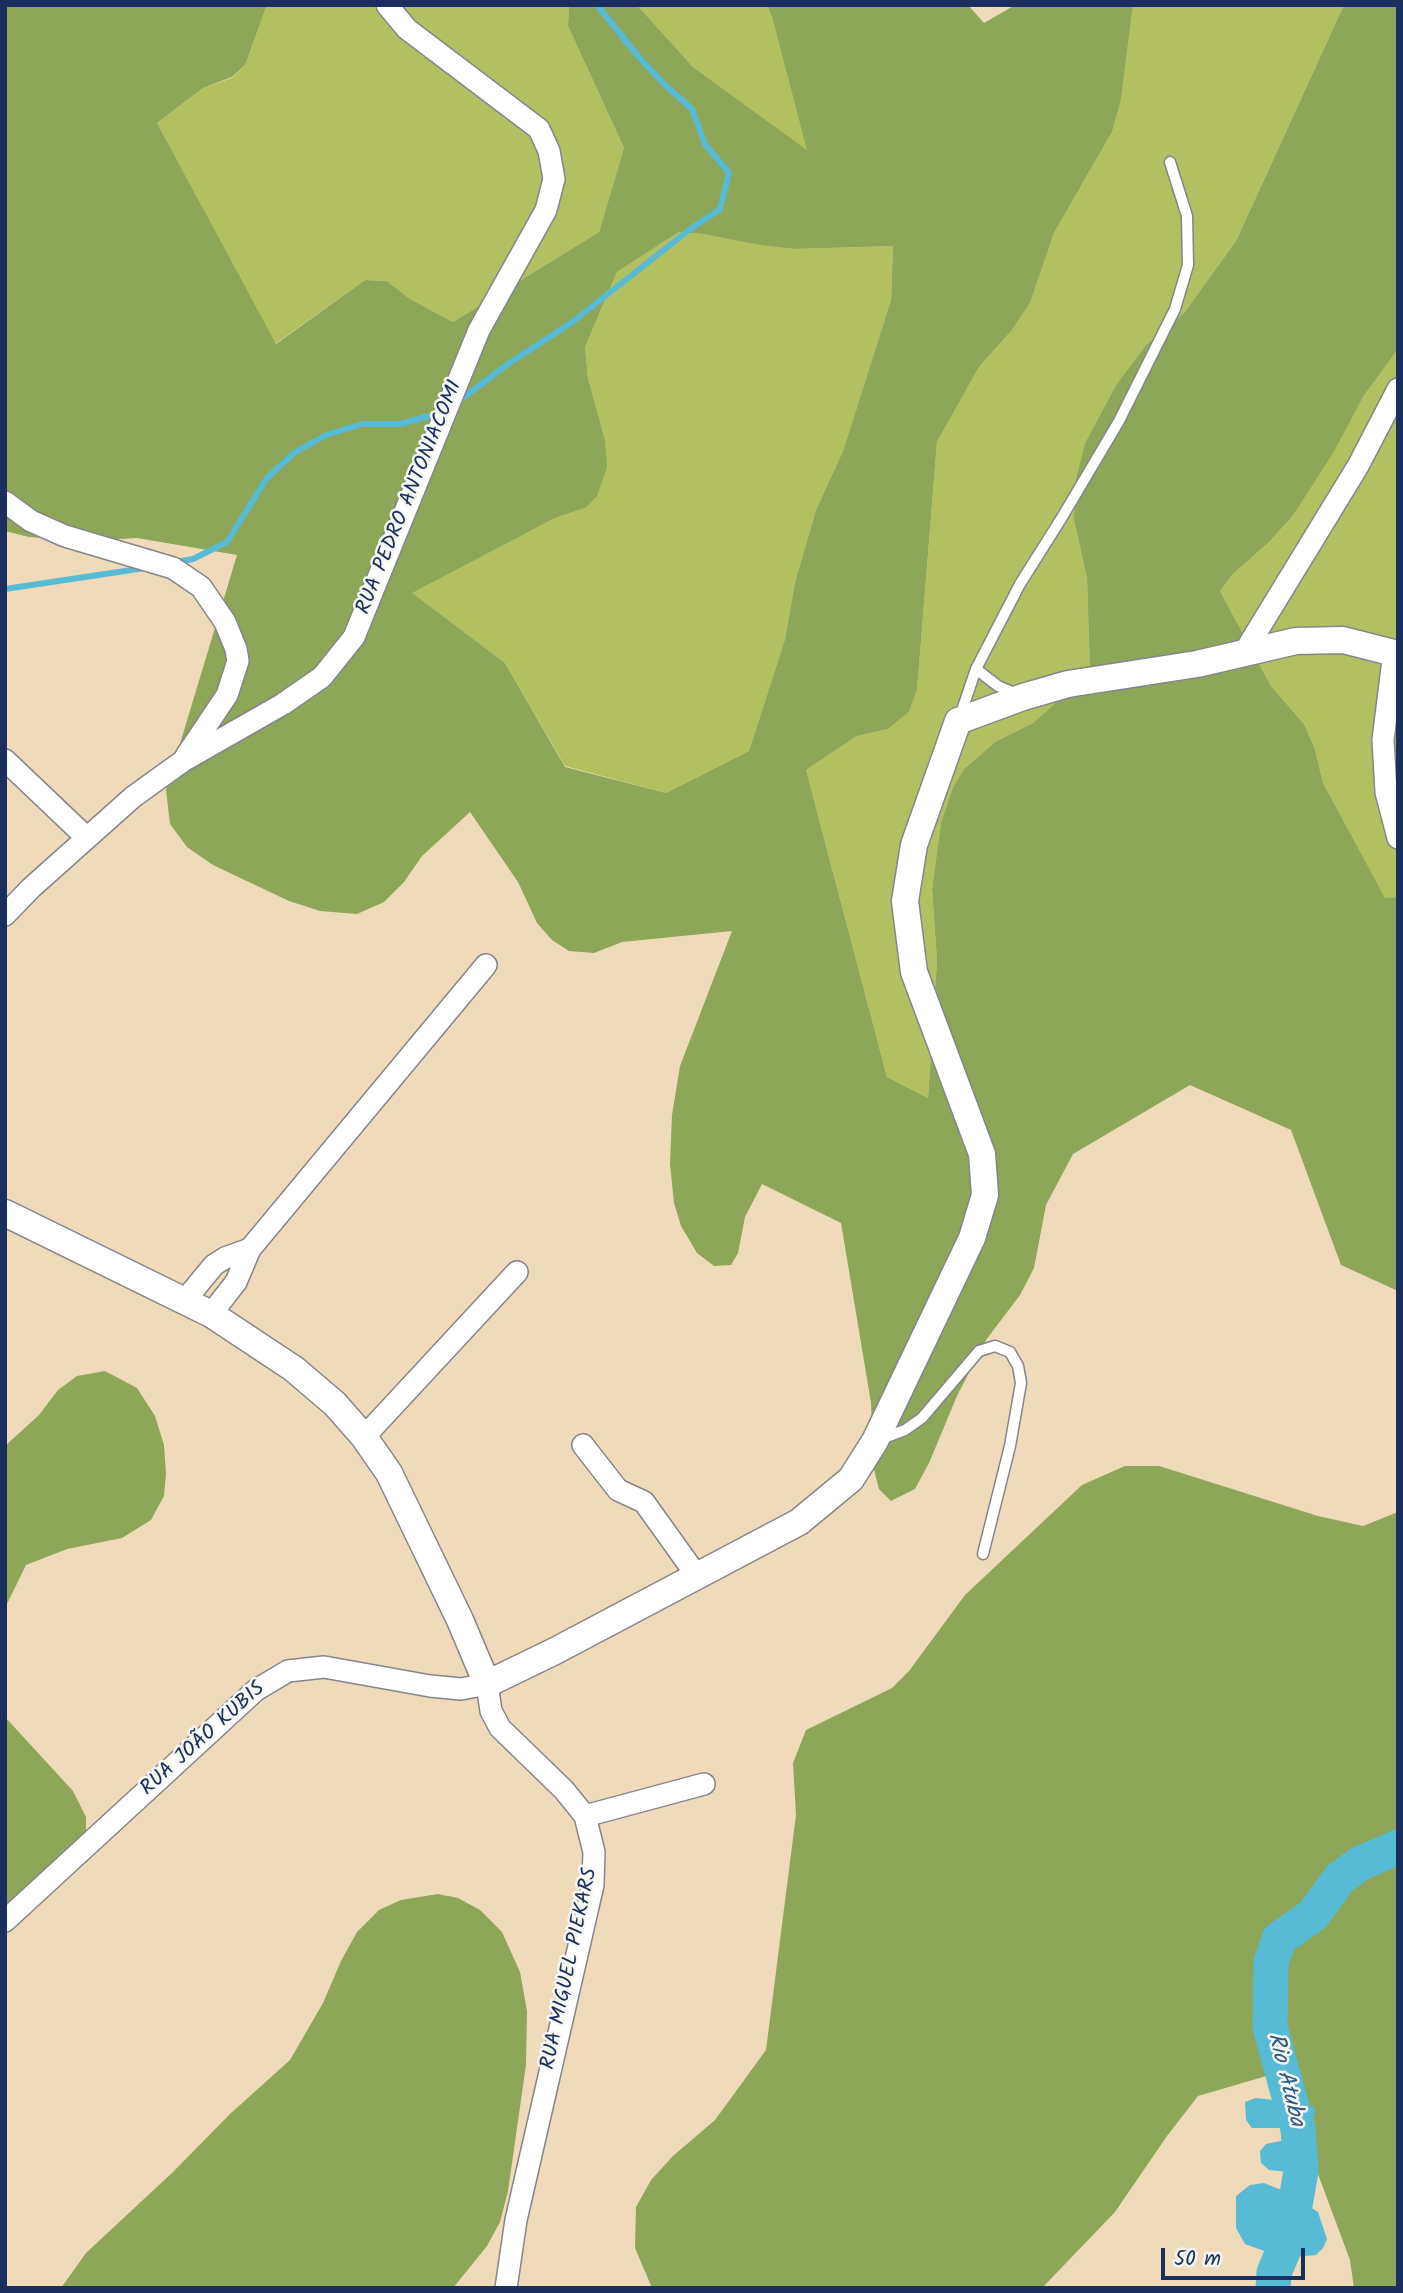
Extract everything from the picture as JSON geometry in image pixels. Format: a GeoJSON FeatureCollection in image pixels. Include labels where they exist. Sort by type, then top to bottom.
{"type":"FeatureCollection","features":[{"type":"Feature","properties":{"kind":"street","name":"RUA PEDRO ANTONIACOMI"},"geometry":{"type":"LineString","coordinates":[[5,915],[31,888],[133,797],[183,761],[283,704],[322,677],[354,637],[479,330],[546,210],[554,179],[550,151],[539,129],[407,29],[387,5]]}},
{"type":"Feature","properties":{"kind":"street"},"geometry":{"type":"LineString","coordinates":[[1245,651],[1358,466],[1398,389]]}},
{"type":"Feature","properties":{"kind":"street"},"geometry":{"type":"LineString","coordinates":[[5,502],[31,522],[65,536],[173,568],[201,587],[213,604],[225,622],[238,661],[227,695],[183,761]]}},
{"type":"Feature","properties":{"kind":"street"},"geometry":{"type":"LineString","coordinates":[[5,1213],[211,1314],[294,1369],[335,1404],[364,1437],[389,1473],[487,1684],[799,1522],[851,1479],[875,1441],[972,1238],[985,1195],[982,1154],[914,972],[905,901],[914,845],[958,722],[1023,697],[1069,684],[1198,664],[1296,641],[1343,640],[1396,653],[1383,740],[1386,792],[1398,838]]}},
{"type":"Feature","properties":{"kind":"street"},"geometry":{"type":"LineString","coordinates":[[5,760],[87,838]]}},
{"type":"Feature","properties":{"kind":"street"},"geometry":{"type":"LineString","coordinates":[[211,1314],[236,1282],[250,1249],[486,965]]}},
{"type":"Feature","properties":{"kind":"street"},"geometry":{"type":"LineString","coordinates":[[185,1300],[214,1265],[250,1249]]}},
{"type":"Feature","properties":{"kind":"street"},"geometry":{"type":"LineString","coordinates":[[364,1437],[517,1272]]}},
{"type":"Feature","properties":{"kind":"street"},"geometry":{"type":"LineString","coordinates":[[583,1445],[618,1490],[644,1502],[697,1576]]}},
{"type":"Feature","properties":{"kind":"street","name":"RUA JOÃO KUBIS"},"geometry":{"type":"LineString","coordinates":[[5,1921],[256,1690],[288,1671],[324,1667],[461,1689],[487,1684]]}},
{"type":"Feature","properties":{"kind":"street","name":"RUA MIGUEL PIEKARS"},"geometry":{"type":"LineString","coordinates":[[487,1684],[491,1711],[500,1728],[564,1790],[584,1816],[594,1852],[593,1885],[516,2220],[506,2288]]}},
{"type":"Feature","properties":{"kind":"street"},"geometry":{"type":"LineString","coordinates":[[584,1816],[704,1784]]}},
{"type":"Feature","properties":{"kind":"lane"},"geometry":{"type":"LineString","coordinates":[[958,722],[976,669],[1020,584],[1062,519],[1119,421],[1175,309],[1188,265],[1187,216],[1170,162]]}},
{"type":"Feature","properties":{"kind":"lane"},"geometry":{"type":"LineString","coordinates":[[976,669],[998,685],[1023,697]]}},
{"type":"Feature","properties":{"kind":"lane"},"geometry":{"type":"LineString","coordinates":[[875,1441],[905,1430],[922,1418],[979,1351],[995,1346],[1010,1352],[1021,1383],[1010,1446],[983,1554]]}},
{"type":"Feature","properties":{"kind":"green space"},"geometry":{"type":"Polygon","coordinates":[[[5,5],[267,5],[245,65],[232,77],[203,88],[157,123],[276,344],[365,280],[387,281],[410,299],[453,322],[599,232],[624,148],[568,26],[569,5],[637,5],[693,67],[807,150],[767,5],[968,5],[984,23],[1015,5],[1133,5],[1121,100],[1112,132],[1054,233],[1030,303],[1012,330],[979,367],[937,442],[917,690],[909,712],[888,729],[857,736],[806,770],[887,1077],[928,1098],[937,961],[932,889],[941,823],[953,787],[964,769],[995,742],[1033,723],[1090,672],[1087,578],[1074,520],[1075,482],[1085,443],[1116,385],[1146,345],[1184,313],[1236,241],[1344,5],[1398,5],[1398,349],[1363,397],[1333,453],[1292,517],[1234,573],[1220,591],[1271,686],[1304,724],[1315,749],[1323,783],[1385,898],[1398,897],[1398,1291],[1341,1265],[1291,1130],[1190,1085],[1073,1154],[1046,1205],[1034,1268],[1020,1295],[986,1340],[915,1489],[891,1501],[879,1489],[874,1470],[871,1403],[841,1223],[762,1184],[745,1217],[738,1253],[731,1265],[714,1266],[697,1253],[681,1226],[674,1203],[670,1164],[672,1115],[680,1066],[732,931],[622,942],[594,953],[569,951],[552,940],[537,923],[518,882],[470,812],[422,856],[404,882],[384,902],[357,914],[320,911],[289,901],[213,865],[187,847],[170,824],[166,790],[237,555],[137,538],[86,541],[29,537],[5,531],[5,5]],[[679,232],[617,272],[585,347],[588,378],[605,440],[607,467],[597,496],[585,508],[555,518],[412,593],[505,663],[565,767],[666,793],[749,751],[785,639],[795,582],[816,510],[843,451],[891,300],[893,246],[795,249],[679,232]]]}},
{"type":"Feature","properties":{"kind":"green space"},"geometry":{"type":"Polygon","coordinates":[[[267,5],[569,5],[568,26],[624,148],[599,232],[453,322],[410,299],[387,281],[365,280],[275,344],[157,123],[203,88],[232,78],[245,65],[267,5]]]}},
{"type":"Feature","properties":{"kind":"green space"},"geometry":{"type":"Polygon","coordinates":[[[637,5],[767,5],[808,151],[693,67],[637,5]]]}},
{"type":"Feature","properties":{"kind":"green space"},"geometry":{"type":"Polygon","coordinates":[[[1133,5],[1344,5],[1236,241],[1184,313],[1146,345],[1116,385],[1085,443],[1075,482],[1074,520],[1087,578],[1090,673],[1033,723],[995,742],[964,769],[953,787],[941,823],[932,889],[937,961],[928,1098],[887,1077],[806,770],[857,736],[888,729],[909,712],[917,690],[937,442],[979,367],[1012,330],[1030,303],[1054,233],[1112,132],[1121,100],[1133,5]]]}},
{"type":"Feature","properties":{"kind":"green space"},"geometry":{"type":"Polygon","coordinates":[[[679,232],[795,249],[893,246],[891,300],[843,451],[816,510],[795,582],[785,639],[749,751],[666,793],[565,766],[505,663],[411,593],[555,518],[585,508],[605,440],[588,378],[585,347],[617,272],[679,232]]]}},
{"type":"Feature","properties":{"kind":"green space"},"geometry":{"type":"Polygon","coordinates":[[[1398,349],[1398,897],[1385,899],[1323,783],[1315,749],[1304,724],[1271,686],[1220,591],[1234,573],[1292,517],[1363,397],[1398,349]]]}},
{"type":"Feature","properties":{"kind":"green space"},"geometry":{"type":"Polygon","coordinates":[[[105,1371],[137,1388],[155,1416],[164,1445],[164,1496],[151,1520],[122,1538],[67,1549],[26,1565],[5,1608],[5,1446],[39,1415],[58,1390],[77,1376],[105,1371]]]}},
{"type":"Feature","properties":{"kind":"green space"},"geometry":{"type":"Polygon","coordinates":[[[1125,1466],[1159,1466],[1318,1516],[1363,1526],[1398,1512],[1398,2288],[1354,2288],[1350,2260],[1280,2072],[1198,2096],[1115,2212],[1042,2288],[652,2288],[635,2248],[636,2207],[651,2180],[673,2156],[715,2120],[766,2050],[796,1815],[793,1763],[806,1730],[892,1688],[909,1671],[965,1595],[1082,1485],[1125,1466]]]}},
{"type":"Feature","properties":{"kind":"green space"},"geometry":{"type":"Polygon","coordinates":[[[5,1717],[73,1791],[86,1817],[86,1831],[77,1857],[5,1917],[5,1717]]]}},
{"type":"Feature","properties":{"kind":"green space"},"geometry":{"type":"Polygon","coordinates":[[[438,1894],[458,1898],[480,1910],[502,1932],[520,1972],[527,2011],[526,2065],[508,2191],[500,2222],[487,2246],[453,2288],[61,2288],[86,2253],[290,2060],[323,2003],[357,1932],[379,1910],[401,1900],[438,1894]]]}},
{"type":"Feature","properties":{"kind":"water"},"geometry":{"type":"Polygon","coordinates":[[[1256,2098],[1284,2104],[1299,2102],[1314,2107],[1315,2115],[1310,2125],[1302,2128],[1252,2128],[1246,2120],[1245,2102],[1256,2098]]]}},
{"type":"Feature","properties":{"kind":"water"},"geometry":{"type":"Polygon","coordinates":[[[1304,2140],[1314,2144],[1316,2155],[1313,2166],[1298,2173],[1269,2170],[1261,2163],[1260,2151],[1266,2144],[1304,2140]]]}},
{"type":"Feature","properties":{"kind":"water"},"geometry":{"type":"Polygon","coordinates":[[[1264,2183],[1284,2191],[1318,2212],[1327,2239],[1316,2255],[1284,2258],[1245,2244],[1236,2228],[1236,2196],[1250,2185],[1264,2183]]]}},
{"type":"Feature","properties":{"kind":"waterway"},"geometry":{"type":"LineString","coordinates":[[455,404],[508,364],[571,323],[689,230],[720,209],[729,173],[705,144],[692,109],[638,56],[597,5]]}},
{"type":"Feature","properties":{"kind":"waterway"},"geometry":{"type":"LineString","coordinates":[[176,562],[193,559],[227,542],[267,478],[294,453],[326,435],[362,424],[400,424],[440,413]]}},
{"type":"Feature","properties":{"kind":"waterway"},"geometry":{"type":"LineString","coordinates":[[5,589],[145,568]]}},
{"type":"Feature","properties":{"kind":"waterway","name":"Rio Atuba"},"geometry":{"type":"LineString","coordinates":[[1273,2288],[1274,2273],[1290,2234],[1301,2171],[1298,2129],[1270,2027],[1271,1962],[1279,1939],[1313,1915],[1339,1879],[1359,1864],[1398,1847]]}}]}
